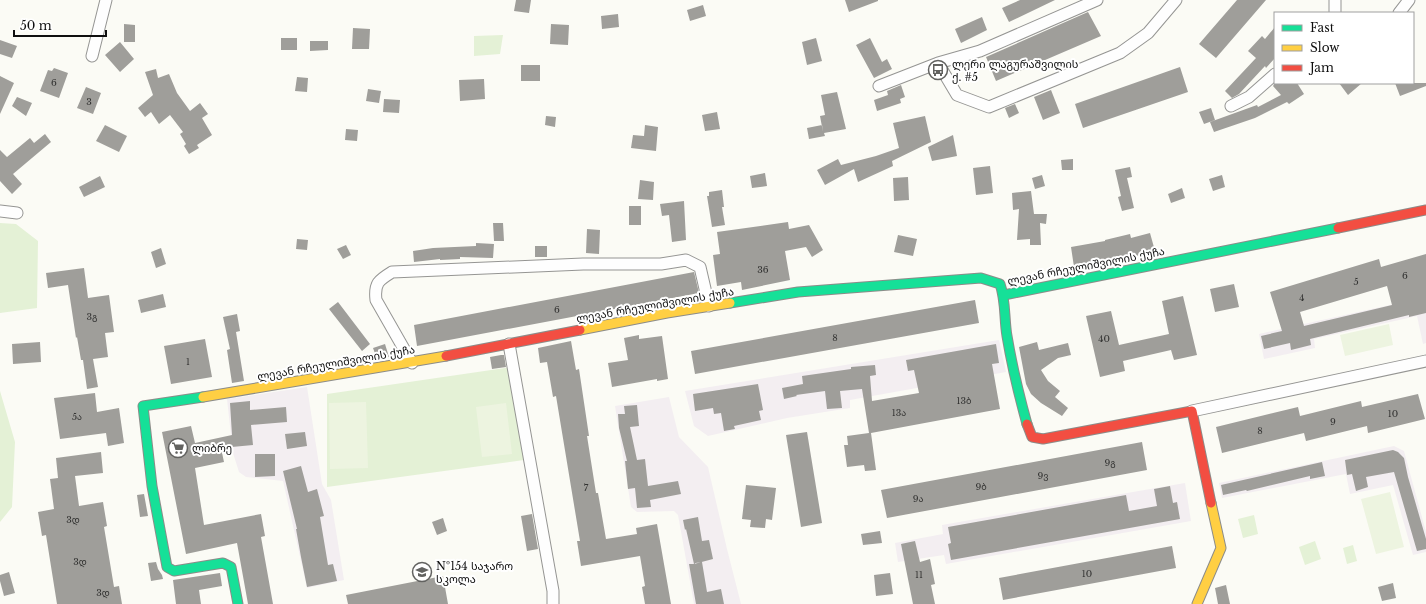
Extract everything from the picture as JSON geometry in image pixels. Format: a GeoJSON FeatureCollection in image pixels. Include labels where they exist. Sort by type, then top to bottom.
{"type":"FeatureCollection","features":[{"type":"Feature","properties":{"kind":"street"},"geometry":{"type":"LineString","coordinates":[[92,56],[106,0]]}},
{"type":"Feature","properties":{"kind":"street"},"geometry":{"type":"LineString","coordinates":[[879,86],[938,63],[980,51],[1097,0]]}},
{"type":"Feature","properties":{"kind":"street"},"geometry":{"type":"LineString","coordinates":[[938,63],[957,95],[990,107],[1120,53],[1148,33],[1176,0]]}},
{"type":"Feature","properties":{"kind":"street"},"geometry":{"type":"LineString","coordinates":[[1335,0],[1336,12]]}},
{"type":"Feature","properties":{"kind":"street"},"geometry":{"type":"LineString","coordinates":[[1400,12],[1409,0]]}},
{"type":"Feature","properties":{"kind":"street"},"geometry":{"type":"LineString","coordinates":[[1231,106],[1249,97],[1274,75]]}},
{"type":"Feature","properties":{"kind":"street","name":"ლევან რჩეულიშვილის ქუჩა"},"geometry":{"type":"LineString","coordinates":[[238,604],[231,567],[223,562],[174,571],[167,567],[152,486],[143,406],[412,363],[667,313],[798,292],[982,278],[1000,284],[1004,295],[1426,210]]}},
{"type":"Feature","properties":{"kind":"street"},"geometry":{"type":"LineString","coordinates":[[0,211],[17,213]]}},
{"type":"Feature","properties":{"kind":"street"},"geometry":{"type":"LineString","coordinates":[[412,363],[376,300],[375,290],[379,280],[392,272],[583,264],[661,264],[686,260],[700,267],[709,306]]}},
{"type":"Feature","properties":{"kind":"street"},"geometry":{"type":"LineString","coordinates":[[1004,295],[1007,335],[1024,415],[1032,437],[1044,440],[1192,411],[1426,361]]}},
{"type":"Feature","properties":{"kind":"street"},"geometry":{"type":"LineString","coordinates":[[509,344],[553,590],[553,604]]}},
{"type":"Feature","properties":{"kind":"street"},"geometry":{"type":"LineString","coordinates":[[1192,411],[1221,548],[1197,604]]}},
{"type":"Feature","properties":{"kind":"shaded area"},"geometry":{"type":"Polygon","coordinates":[[[1426,297],[1426,343],[1423,344],[1417,316],[1314,339],[1315,348],[1264,359],[1259,334],[1426,297]]]}},
{"type":"Feature","properties":{"kind":"shaded area"},"geometry":{"type":"Polygon","coordinates":[[[999,340],[1006,372],[850,400],[850,408],[787,418],[708,436],[694,426],[685,391],[999,340]]]}},
{"type":"Feature","properties":{"kind":"shaded area"},"geometry":{"type":"Polygon","coordinates":[[[307,387],[322,484],[331,500],[344,580],[307,588],[283,481],[246,477],[239,472],[233,453],[227,399],[307,387]]]}},
{"type":"Feature","properties":{"kind":"shaded area"},"geometry":{"type":"Polygon","coordinates":[[[669,397],[679,437],[708,467],[741,604],[694,604],[678,515],[674,511],[637,512],[631,507],[615,406],[669,397]]]}},
{"type":"Feature","properties":{"kind":"shaded area"},"geometry":{"type":"Polygon","coordinates":[[[1394,446],[1404,451],[1426,532],[1426,552],[1413,555],[1393,485],[1350,494],[1346,474],[1222,498],[1219,483],[1394,446]]]}},
{"type":"Feature","properties":{"kind":"shaded area"},"geometry":{"type":"Polygon","coordinates":[[[1185,483],[1191,521],[946,564],[944,555],[898,562],[895,543],[943,534],[942,525],[1185,483]]]}},
{"type":"Feature","properties":{"kind":"green space"},"geometry":{"type":"Polygon","coordinates":[[[503,35],[500,54],[474,56],[474,36],[503,35]]]}},
{"type":"Feature","properties":{"kind":"green space"},"geometry":{"type":"Polygon","coordinates":[[[0,223],[16,224],[38,241],[37,308],[0,313],[0,223]]]}},
{"type":"Feature","properties":{"kind":"green space"},"geometry":{"type":"Polygon","coordinates":[[[1389,324],[1393,345],[1345,356],[1340,335],[1389,324]]]}},
{"type":"Feature","properties":{"kind":"green space"},"geometry":{"type":"Polygon","coordinates":[[[511,367],[524,460],[327,487],[327,394],[511,367]]]}},
{"type":"Feature","properties":{"kind":"green space"},"geometry":{"type":"Polygon","coordinates":[[[0,391],[15,442],[12,507],[0,522],[0,391]]]}},
{"type":"Feature","properties":{"kind":"green space"},"geometry":{"type":"Polygon","coordinates":[[[366,402],[368,468],[330,469],[329,403],[366,402]]]}},
{"type":"Feature","properties":{"kind":"green space"},"geometry":{"type":"Polygon","coordinates":[[[506,403],[512,454],[482,457],[476,407],[506,403]]]}},
{"type":"Feature","properties":{"kind":"green space"},"geometry":{"type":"Polygon","coordinates":[[[1390,492],[1404,547],[1376,554],[1361,499],[1390,492]]]}},
{"type":"Feature","properties":{"kind":"green space"},"geometry":{"type":"Polygon","coordinates":[[[1254,515],[1258,534],[1243,538],[1238,519],[1254,515]]]}},
{"type":"Feature","properties":{"kind":"green space"},"geometry":{"type":"Polygon","coordinates":[[[1315,541],[1321,559],[1305,565],[1299,547],[1315,541]]]}},
{"type":"Feature","properties":{"kind":"green space"},"geometry":{"type":"Polygon","coordinates":[[[1353,545],[1357,561],[1347,564],[1343,548],[1353,545]]]}},
{"type":"Feature","properties":{"kind":"building"},"geometry":{"type":"Polygon","coordinates":[[[516,0],[531,0],[529,13],[514,11],[516,0]]]}},
{"type":"Feature","properties":{"kind":"building"},"geometry":{"type":"Polygon","coordinates":[[[845,0],[878,0],[878,1],[849,12],[845,0]]]}},
{"type":"Feature","properties":{"kind":"building"},"geometry":{"type":"Polygon","coordinates":[[[1020,0],[1055,0],[1009,22],[1002,8],[1020,0]]]}},
{"type":"Feature","properties":{"kind":"building"},"geometry":{"type":"Polygon","coordinates":[[[1237,0],[1266,0],[1216,58],[1199,44],[1237,0]]]}},
{"type":"Feature","properties":{"kind":"building"},"geometry":{"type":"Polygon","coordinates":[[[703,5],[706,16],[690,21],[687,10],[703,5]]]}},
{"type":"Feature","properties":{"kind":"building"},"geometry":{"type":"Polygon","coordinates":[[[1088,12],[1101,36],[996,81],[986,57],[1088,12]]]}},
{"type":"Feature","properties":{"kind":"building"},"geometry":{"type":"Polygon","coordinates":[[[618,14],[619,27],[602,29],[601,16],[618,14]]]}},
{"type":"Feature","properties":{"kind":"building"},"geometry":{"type":"Polygon","coordinates":[[[982,17],[987,30],[961,43],[955,29],[982,17]]]}},
{"type":"Feature","properties":{"kind":"building"},"geometry":{"type":"Polygon","coordinates":[[[124,24],[135,25],[135,42],[124,42],[124,24]]]}},
{"type":"Feature","properties":{"kind":"building"},"geometry":{"type":"Polygon","coordinates":[[[551,24],[569,25],[568,45],[550,44],[551,24]]]}},
{"type":"Feature","properties":{"kind":"building"},"geometry":{"type":"Polygon","coordinates":[[[353,28],[370,29],[369,49],[352,49],[353,28]]]}},
{"type":"Feature","properties":{"kind":"building"},"geometry":{"type":"Polygon","coordinates":[[[1274,28],[1274,59],[1266,68],[1265,66],[1239,94],[1232,98],[1225,91],[1256,58],[1248,51],[1262,36],[1265,39],[1274,28]]]}},
{"type":"Feature","properties":{"kind":"building"},"geometry":{"type":"Polygon","coordinates":[[[281,38],[297,38],[297,50],[281,50],[281,38]]]}},
{"type":"Feature","properties":{"kind":"building"},"geometry":{"type":"Polygon","coordinates":[[[816,38],[822,61],[807,65],[802,42],[816,38]]]}},
{"type":"Feature","properties":{"kind":"building"},"geometry":{"type":"Polygon","coordinates":[[[870,38],[882,62],[887,59],[892,69],[874,78],[856,45],[870,38]]]}},
{"type":"Feature","properties":{"kind":"building"},"geometry":{"type":"Polygon","coordinates":[[[0,40],[17,46],[12,58],[0,54],[0,40]]]}},
{"type":"Feature","properties":{"kind":"building"},"geometry":{"type":"Polygon","coordinates":[[[310,41],[328,41],[328,50],[310,51],[310,41]]]}},
{"type":"Feature","properties":{"kind":"building"},"geometry":{"type":"Polygon","coordinates":[[[120,42],[134,59],[120,72],[105,55],[120,42]]]}},
{"type":"Feature","properties":{"kind":"building"},"geometry":{"type":"Polygon","coordinates":[[[521,65],[540,65],[540,81],[521,81],[521,65]]]}},
{"type":"Feature","properties":{"kind":"building"},"geometry":{"type":"Polygon","coordinates":[[[1180,67],[1188,92],[1083,128],[1075,104],[1180,67]]]}},
{"type":"Feature","properties":{"kind":"building"},"geometry":{"type":"Polygon","coordinates":[[[54,68],[68,73],[59,98],[40,91],[48,70],[52,71],[54,68]]]}},
{"type":"Feature","properties":{"kind":"building"},"geometry":{"type":"Polygon","coordinates":[[[156,69],[158,78],[169,74],[177,93],[190,111],[200,103],[208,114],[202,118],[212,135],[197,145],[199,148],[189,154],[184,146],[186,144],[180,134],[183,132],[170,115],[159,124],[151,112],[145,117],[138,108],[153,95],[145,72],[156,69]]]}},
{"type":"Feature","properties":{"kind":"building"},"geometry":{"type":"Polygon","coordinates":[[[0,76],[14,83],[0,114],[0,76]]]}},
{"type":"Feature","properties":{"kind":"building"},"geometry":{"type":"Polygon","coordinates":[[[297,77],[308,78],[307,92],[295,91],[297,77]]]}},
{"type":"Feature","properties":{"kind":"building"},"geometry":{"type":"Polygon","coordinates":[[[484,79],[485,99],[460,101],[459,80],[484,79]]]}},
{"type":"Feature","properties":{"kind":"building"},"geometry":{"type":"Polygon","coordinates":[[[1426,83],[1426,86],[1400,96],[1395,84],[1426,83]]]}},
{"type":"Feature","properties":{"kind":"building"},"geometry":{"type":"Polygon","coordinates":[[[1274,84],[1298,84],[1304,94],[1289,104],[1287,102],[1255,118],[1214,132],[1210,122],[1257,105],[1258,107],[1281,95],[1273,86],[1274,84]]]}},
{"type":"Feature","properties":{"kind":"building"},"geometry":{"type":"Polygon","coordinates":[[[1340,84],[1361,84],[1348,95],[1340,84]]]}},
{"type":"Feature","properties":{"kind":"building"},"geometry":{"type":"Polygon","coordinates":[[[901,85],[905,97],[900,99],[901,103],[877,111],[874,100],[888,95],[887,91],[901,85]]]}},
{"type":"Feature","properties":{"kind":"building"},"geometry":{"type":"Polygon","coordinates":[[[86,87],[101,93],[93,114],[77,108],[86,87]]]}},
{"type":"Feature","properties":{"kind":"building"},"geometry":{"type":"Polygon","coordinates":[[[368,89],[381,91],[379,103],[366,101],[368,89]]]}},
{"type":"Feature","properties":{"kind":"building"},"geometry":{"type":"Polygon","coordinates":[[[1051,90],[1060,113],[1043,120],[1034,97],[1051,90]]]}},
{"type":"Feature","properties":{"kind":"building"},"geometry":{"type":"Polygon","coordinates":[[[837,92],[846,129],[824,133],[825,136],[809,139],[807,128],[822,125],[820,116],[825,115],[821,95],[837,92]]]}},
{"type":"Feature","properties":{"kind":"building"},"geometry":{"type":"Polygon","coordinates":[[[17,97],[32,103],[26,116],[12,106],[17,97]]]}},
{"type":"Feature","properties":{"kind":"building"},"geometry":{"type":"Polygon","coordinates":[[[384,99],[400,100],[399,113],[383,112],[384,99]]]}},
{"type":"Feature","properties":{"kind":"building"},"geometry":{"type":"Polygon","coordinates":[[[1015,104],[1019,113],[1009,118],[1005,108],[1015,104]]]}},
{"type":"Feature","properties":{"kind":"building"},"geometry":{"type":"Polygon","coordinates":[[[1211,108],[1215,120],[1204,124],[1199,112],[1211,108]]]}},
{"type":"Feature","properties":{"kind":"building"},"geometry":{"type":"Polygon","coordinates":[[[717,112],[720,129],[705,131],[702,115],[717,112]]]}},
{"type":"Feature","properties":{"kind":"building"},"geometry":{"type":"Polygon","coordinates":[[[546,116],[556,117],[555,127],[545,125],[546,116]]]}},
{"type":"Feature","properties":{"kind":"building"},"geometry":{"type":"Polygon","coordinates":[[[925,116],[931,142],[892,161],[893,166],[858,182],[854,169],[825,185],[817,170],[838,159],[841,165],[876,156],[899,148],[893,123],[925,116]]]}},
{"type":"Feature","properties":{"kind":"building"},"geometry":{"type":"Polygon","coordinates":[[[105,125],[127,136],[119,152],[96,141],[105,125]]]}},
{"type":"Feature","properties":{"kind":"building"},"geometry":{"type":"Polygon","coordinates":[[[645,125],[658,127],[656,151],[631,148],[633,135],[644,136],[645,125]]]}},
{"type":"Feature","properties":{"kind":"building"},"geometry":{"type":"Polygon","coordinates":[[[346,129],[358,130],[357,141],[345,140],[346,129]]]}},
{"type":"Feature","properties":{"kind":"building"},"geometry":{"type":"Polygon","coordinates":[[[45,134],[51,142],[13,174],[22,184],[12,194],[0,181],[0,150],[7,157],[30,138],[34,143],[45,134]]]}},
{"type":"Feature","properties":{"kind":"building"},"geometry":{"type":"Polygon","coordinates":[[[953,135],[957,156],[932,161],[928,147],[953,135]]]}},
{"type":"Feature","properties":{"kind":"building"},"geometry":{"type":"Polygon","coordinates":[[[1073,159],[1073,170],[1062,170],[1061,160],[1073,159]]]}},
{"type":"Feature","properties":{"kind":"building"},"geometry":{"type":"Polygon","coordinates":[[[990,166],[993,193],[976,195],[973,168],[990,166]]]}},
{"type":"Feature","properties":{"kind":"building"},"geometry":{"type":"Polygon","coordinates":[[[1130,167],[1132,177],[1127,178],[1134,208],[1122,211],[1118,197],[1121,196],[1115,170],[1130,167]]]}},
{"type":"Feature","properties":{"kind":"building"},"geometry":{"type":"Polygon","coordinates":[[[765,173],[767,186],[752,188],[750,176],[765,173]]]}},
{"type":"Feature","properties":{"kind":"building"},"geometry":{"type":"Polygon","coordinates":[[[1042,175],[1045,186],[1035,189],[1032,178],[1042,175]]]}},
{"type":"Feature","properties":{"kind":"building"},"geometry":{"type":"Polygon","coordinates":[[[1222,175],[1225,187],[1213,191],[1209,179],[1222,175]]]}},
{"type":"Feature","properties":{"kind":"building"},"geometry":{"type":"Polygon","coordinates":[[[100,176],[105,187],[84,197],[79,187],[100,176]]]}},
{"type":"Feature","properties":{"kind":"building"},"geometry":{"type":"Polygon","coordinates":[[[908,177],[909,200],[894,201],[893,178],[908,177]]]}},
{"type":"Feature","properties":{"kind":"building"},"geometry":{"type":"Polygon","coordinates":[[[640,180],[654,182],[653,200],[638,199],[640,180]]]}},
{"type":"Feature","properties":{"kind":"building"},"geometry":{"type":"Polygon","coordinates":[[[1182,188],[1185,198],[1171,203],[1168,194],[1182,188]]]}},
{"type":"Feature","properties":{"kind":"building"},"geometry":{"type":"Polygon","coordinates":[[[722,190],[724,207],[722,207],[725,225],[712,227],[707,196],[709,196],[709,192],[722,190]]]}},
{"type":"Feature","properties":{"kind":"building"},"geometry":{"type":"Polygon","coordinates":[[[1031,191],[1034,214],[1047,214],[1046,224],[1040,223],[1041,245],[1030,245],[1030,239],[1017,240],[1019,209],[1013,210],[1012,193],[1031,191]]]}},
{"type":"Feature","properties":{"kind":"building"},"geometry":{"type":"Polygon","coordinates":[[[684,201],[686,240],[672,242],[669,215],[662,216],[660,204],[684,201]]]}},
{"type":"Feature","properties":{"kind":"building"},"geometry":{"type":"Polygon","coordinates":[[[629,206],[641,206],[641,225],[629,225],[629,206]]]}},
{"type":"Feature","properties":{"kind":"building"},"geometry":{"type":"Polygon","coordinates":[[[788,222],[789,229],[809,225],[823,250],[812,257],[806,247],[785,251],[790,280],[742,290],[741,282],[717,286],[713,255],[720,254],[717,232],[788,222]]]}},
{"type":"Feature","properties":{"kind":"building"},"geometry":{"type":"Polygon","coordinates":[[[493,223],[503,223],[504,241],[494,241],[493,223]]]}},
{"type":"Feature","properties":{"kind":"building"},"geometry":{"type":"Polygon","coordinates":[[[587,229],[600,230],[599,254],[586,253],[587,229]]]}},
{"type":"Feature","properties":{"kind":"building"},"geometry":{"type":"Polygon","coordinates":[[[1150,233],[1155,251],[1136,256],[1136,258],[1091,268],[1090,264],[1074,267],[1071,247],[1105,241],[1130,234],[1131,238],[1150,233]]]}},
{"type":"Feature","properties":{"kind":"building"},"geometry":{"type":"Polygon","coordinates":[[[898,235],[917,239],[913,256],[894,252],[898,235]]]}},
{"type":"Feature","properties":{"kind":"building"},"geometry":{"type":"Polygon","coordinates":[[[297,239],[308,240],[307,250],[296,249],[297,239]]]}},
{"type":"Feature","properties":{"kind":"building"},"geometry":{"type":"Polygon","coordinates":[[[476,243],[494,244],[493,258],[460,257],[460,259],[440,259],[414,262],[413,251],[433,248],[476,246],[476,243]]]}},
{"type":"Feature","properties":{"kind":"building"},"geometry":{"type":"Polygon","coordinates":[[[346,245],[351,255],[343,259],[337,249],[346,245]]]}},
{"type":"Feature","properties":{"kind":"building"},"geometry":{"type":"Polygon","coordinates":[[[535,246],[547,246],[547,257],[535,257],[535,246]]]}},
{"type":"Feature","properties":{"kind":"building"},"geometry":{"type":"Polygon","coordinates":[[[161,248],[166,264],[156,268],[151,252],[161,248]]]}},
{"type":"Feature","properties":{"kind":"building"},"geometry":{"type":"Polygon","coordinates":[[[1426,254],[1426,313],[1409,317],[1409,315],[1310,339],[1311,345],[1291,350],[1290,343],[1264,349],[1261,336],[1282,331],[1270,292],[1379,259],[1381,267],[1426,254]],[[1387,286],[1300,312],[1304,326],[1392,305],[1387,286]]]}},
{"type":"Feature","properties":{"kind":"building"},"geometry":{"type":"Polygon","coordinates":[[[84,268],[88,298],[109,295],[114,332],[105,333],[108,357],[93,359],[98,387],[87,389],[83,360],[81,360],[77,337],[76,338],[68,285],[48,288],[46,273],[84,268]]]}},
{"type":"Feature","properties":{"kind":"building"},"geometry":{"type":"Polygon","coordinates":[[[694,272],[699,293],[417,346],[414,325],[694,272]]]}},
{"type":"Feature","properties":{"kind":"building"},"geometry":{"type":"Polygon","coordinates":[[[1234,284],[1239,307],[1215,312],[1210,289],[1234,284]]]}},
{"type":"Feature","properties":{"kind":"building"},"geometry":{"type":"Polygon","coordinates":[[[163,294],[166,307],[141,313],[138,300],[163,294]]]}},
{"type":"Feature","properties":{"kind":"building"},"geometry":{"type":"Polygon","coordinates":[[[1183,296],[1197,355],[1174,360],[1171,350],[1123,361],[1125,371],[1100,377],[1086,316],[1111,311],[1119,345],[1169,334],[1162,301],[1183,296]]]}},
{"type":"Feature","properties":{"kind":"building"},"geometry":{"type":"Polygon","coordinates":[[[975,300],[979,323],[695,374],[691,351],[975,300]]]}},
{"type":"Feature","properties":{"kind":"building"},"geometry":{"type":"Polygon","coordinates":[[[338,302],[370,344],[362,351],[329,309],[338,302]]]}},
{"type":"Feature","properties":{"kind":"building"},"geometry":{"type":"Polygon","coordinates":[[[237,314],[240,331],[236,332],[244,381],[232,383],[227,350],[230,349],[223,317],[237,314]]]}},
{"type":"Feature","properties":{"kind":"building"},"geometry":{"type":"Polygon","coordinates":[[[639,335],[639,339],[662,336],[668,379],[657,381],[657,379],[612,387],[608,363],[628,360],[624,338],[639,335]]]}},
{"type":"Feature","properties":{"kind":"building"},"geometry":{"type":"Polygon","coordinates":[[[205,339],[212,377],[171,384],[164,346],[205,339]]]}},
{"type":"Feature","properties":{"kind":"building"},"geometry":{"type":"Polygon","coordinates":[[[571,341],[576,370],[579,369],[596,493],[598,493],[606,539],[637,534],[636,528],[657,524],[671,604],[645,604],[642,587],[645,586],[640,556],[581,566],[577,541],[580,541],[556,396],[553,397],[547,362],[540,363],[538,348],[571,341]]]}},
{"type":"Feature","properties":{"kind":"building"},"geometry":{"type":"Polygon","coordinates":[[[40,342],[41,362],[13,364],[12,344],[40,342]]]}},
{"type":"Feature","properties":{"kind":"building"},"geometry":{"type":"Polygon","coordinates":[[[1037,342],[1039,350],[1068,343],[1071,355],[1058,358],[1041,370],[1048,381],[1060,391],[1055,397],[1068,408],[1062,416],[1041,403],[1031,394],[1026,384],[1019,347],[1037,342]]]}},
{"type":"Feature","properties":{"kind":"building"},"geometry":{"type":"Polygon","coordinates":[[[385,344],[389,357],[377,359],[373,348],[385,344]]]}},
{"type":"Feature","properties":{"kind":"building"},"geometry":{"type":"Polygon","coordinates":[[[996,344],[999,363],[992,364],[1000,409],[871,433],[876,470],[865,471],[864,465],[847,467],[844,445],[848,445],[847,436],[869,433],[862,389],[840,391],[842,408],[827,409],[825,391],[796,395],[797,396],[784,399],[782,388],[803,384],[802,376],[851,369],[851,367],[875,365],[876,375],[870,376],[872,401],[919,393],[914,370],[908,371],[906,360],[996,344]]]}},
{"type":"Feature","properties":{"kind":"building"},"geometry":{"type":"Polygon","coordinates":[[[504,355],[506,367],[492,369],[490,357],[504,355]]]}},
{"type":"Feature","properties":{"kind":"building"},"geometry":{"type":"Polygon","coordinates":[[[758,384],[763,410],[759,411],[761,420],[734,426],[735,429],[724,431],[721,413],[714,414],[713,408],[695,411],[693,394],[758,384]]]}},
{"type":"Feature","properties":{"kind":"building"},"geometry":{"type":"Polygon","coordinates":[[[95,393],[97,412],[119,408],[124,443],[108,446],[106,433],[60,439],[54,398],[95,393]]]}},
{"type":"Feature","properties":{"kind":"building"},"geometry":{"type":"Polygon","coordinates":[[[1418,394],[1425,419],[1368,433],[1367,426],[1306,441],[1304,433],[1222,453],[1216,427],[1298,407],[1300,416],[1361,401],[1362,407],[1418,394]]]}},
{"type":"Feature","properties":{"kind":"building"},"geometry":{"type":"Polygon","coordinates":[[[250,401],[250,410],[286,407],[287,422],[251,425],[253,445],[221,448],[224,462],[195,468],[204,525],[261,514],[265,536],[261,537],[273,604],[248,604],[237,543],[186,554],[162,432],[191,426],[195,443],[232,435],[230,403],[250,401]]]}},
{"type":"Feature","properties":{"kind":"building"},"geometry":{"type":"Polygon","coordinates":[[[637,405],[639,426],[630,427],[637,460],[645,459],[648,486],[678,481],[681,494],[650,500],[651,507],[637,508],[635,488],[628,489],[625,461],[627,461],[619,428],[618,414],[625,414],[624,406],[637,405]]]}},
{"type":"Feature","properties":{"kind":"building"},"geometry":{"type":"Polygon","coordinates":[[[305,432],[307,446],[287,449],[285,434],[305,432]]]}},
{"type":"Feature","properties":{"kind":"building"},"geometry":{"type":"Polygon","coordinates":[[[807,432],[822,523],[801,527],[786,435],[807,432]]]}},
{"type":"Feature","properties":{"kind":"building"},"geometry":{"type":"Polygon","coordinates":[[[1142,442],[1147,470],[887,518],[881,490],[1142,442]]]}},
{"type":"Feature","properties":{"kind":"building"},"geometry":{"type":"Polygon","coordinates":[[[1393,450],[1398,452],[1404,458],[1426,539],[1426,549],[1417,551],[1394,472],[1366,477],[1368,487],[1356,491],[1352,474],[1347,475],[1345,460],[1393,450]]]}},
{"type":"Feature","properties":{"kind":"building"},"geometry":{"type":"Polygon","coordinates":[[[101,452],[103,473],[75,476],[79,506],[103,502],[107,526],[104,527],[114,587],[119,586],[122,604],[57,604],[46,535],[42,536],[38,512],[54,509],[50,479],[58,478],[56,458],[101,452]]]}},
{"type":"Feature","properties":{"kind":"building"},"geometry":{"type":"Polygon","coordinates":[[[255,454],[275,454],[275,476],[255,477],[255,454]]]}},
{"type":"Feature","properties":{"kind":"building"},"geometry":{"type":"Polygon","coordinates":[[[1322,462],[1325,476],[1310,479],[1310,476],[1247,491],[1223,495],[1221,485],[1322,462]]]}},
{"type":"Feature","properties":{"kind":"building"},"geometry":{"type":"Polygon","coordinates":[[[301,466],[308,492],[317,489],[324,516],[320,517],[328,565],[333,564],[337,581],[307,587],[297,529],[283,471],[301,466]]]}},
{"type":"Feature","properties":{"kind":"building"},"geometry":{"type":"Polygon","coordinates":[[[746,485],[776,488],[772,520],[766,519],[765,528],[750,527],[751,520],[742,519],[746,485]]]}},
{"type":"Feature","properties":{"kind":"building"},"geometry":{"type":"Polygon","coordinates":[[[1170,486],[1173,503],[1177,502],[1180,519],[951,560],[948,544],[951,543],[948,527],[1126,495],[1129,511],[1157,506],[1154,489],[1170,486]]]}},
{"type":"Feature","properties":{"kind":"building"},"geometry":{"type":"Polygon","coordinates":[[[144,494],[148,516],[140,517],[137,495],[144,494]]]}},
{"type":"Feature","properties":{"kind":"building"},"geometry":{"type":"Polygon","coordinates":[[[532,514],[538,549],[527,551],[521,516],[532,514]]]}},
{"type":"Feature","properties":{"kind":"building"},"geometry":{"type":"Polygon","coordinates":[[[698,517],[702,541],[709,540],[713,559],[694,564],[683,520],[698,517]]]}},
{"type":"Feature","properties":{"kind":"building"},"geometry":{"type":"Polygon","coordinates":[[[443,518],[447,531],[437,535],[432,522],[443,518]]]}},
{"type":"Feature","properties":{"kind":"building"},"geometry":{"type":"Polygon","coordinates":[[[880,531],[882,543],[863,545],[861,534],[880,531]]]}},
{"type":"Feature","properties":{"kind":"building"},"geometry":{"type":"Polygon","coordinates":[[[915,541],[920,562],[930,559],[935,584],[931,585],[935,604],[913,604],[901,544],[915,541]]]}},
{"type":"Feature","properties":{"kind":"building"},"geometry":{"type":"Polygon","coordinates":[[[1172,546],[1176,568],[1003,600],[999,578],[1172,546]]]}},
{"type":"Feature","properties":{"kind":"building"},"geometry":{"type":"Polygon","coordinates":[[[156,562],[163,579],[151,581],[148,563],[156,562]]]}},
{"type":"Feature","properties":{"kind":"building"},"geometry":{"type":"Polygon","coordinates":[[[702,562],[707,592],[721,589],[724,604],[696,604],[689,564],[702,562]]]}},
{"type":"Feature","properties":{"kind":"building"},"geometry":{"type":"Polygon","coordinates":[[[9,572],[15,593],[4,596],[0,575],[9,572]]]}},
{"type":"Feature","properties":{"kind":"building"},"geometry":{"type":"Polygon","coordinates":[[[220,573],[222,586],[199,590],[201,604],[176,604],[173,580],[220,573]]]}},
{"type":"Feature","properties":{"kind":"building"},"geometry":{"type":"Polygon","coordinates":[[[890,573],[893,594],[876,596],[874,575],[890,573]]]}},
{"type":"Feature","properties":{"kind":"building"},"geometry":{"type":"Polygon","coordinates":[[[443,576],[448,604],[348,604],[346,595],[443,576]]]}},
{"type":"Feature","properties":{"kind":"building"},"geometry":{"type":"Polygon","coordinates":[[[1393,583],[1396,598],[1382,601],[1378,587],[1393,583]]]}},
{"type":"Feature","properties":{"kind":"building"},"geometry":{"type":"Polygon","coordinates":[[[1226,585],[1230,604],[1218,604],[1215,588],[1226,585]]]}},
{"type":"Feature","properties":{"kind":"traffic: fast"},"geometry":{"type":"LineString","coordinates":[[1004,295],[1338,228]]}},
{"type":"Feature","properties":{"kind":"traffic: fast"},"geometry":{"type":"LineString","coordinates":[[730,303],[798,292],[981,278],[1000,284],[1011,358],[1027,424]]}},
{"type":"Feature","properties":{"kind":"traffic: fast"},"geometry":{"type":"LineString","coordinates":[[203,397],[143,406],[152,486],[167,567],[174,571],[223,563],[231,567],[238,604]]}},
{"type":"Feature","properties":{"kind":"traffic: slow"},"geometry":{"type":"LineString","coordinates":[[580,330],[667,313],[730,303]]}},
{"type":"Feature","properties":{"kind":"traffic: slow"},"geometry":{"type":"LineString","coordinates":[[203,397],[446,356]]}},
{"type":"Feature","properties":{"kind":"traffic: slow"},"geometry":{"type":"LineString","coordinates":[[1197,604],[1221,548],[1211,503]]}},
{"type":"Feature","properties":{"kind":"traffic: jam"},"geometry":{"type":"LineString","coordinates":[[1338,228],[1426,210]]}},
{"type":"Feature","properties":{"kind":"traffic: jam"},"geometry":{"type":"LineString","coordinates":[[446,356],[580,330]]}},
{"type":"Feature","properties":{"kind":"traffic: jam"},"geometry":{"type":"LineString","coordinates":[[1027,424],[1032,437],[1043,439],[1192,411],[1211,503]]}},
{"type":"Feature","properties":{"kind":"place","name":"ლერი ლაგურაშვილის ქ. #5"},"geometry":{"type":"Point","coordinates":[938,70]}},
{"type":"Feature","properties":{"kind":"place","name":"ლიბრე"},"geometry":{"type":"Point","coordinates":[178,448]}},
{"type":"Feature","properties":{"kind":"place","name":"№154 საჯარო სკოლა"},"geometry":{"type":"Point","coordinates":[422,572]}}]}
